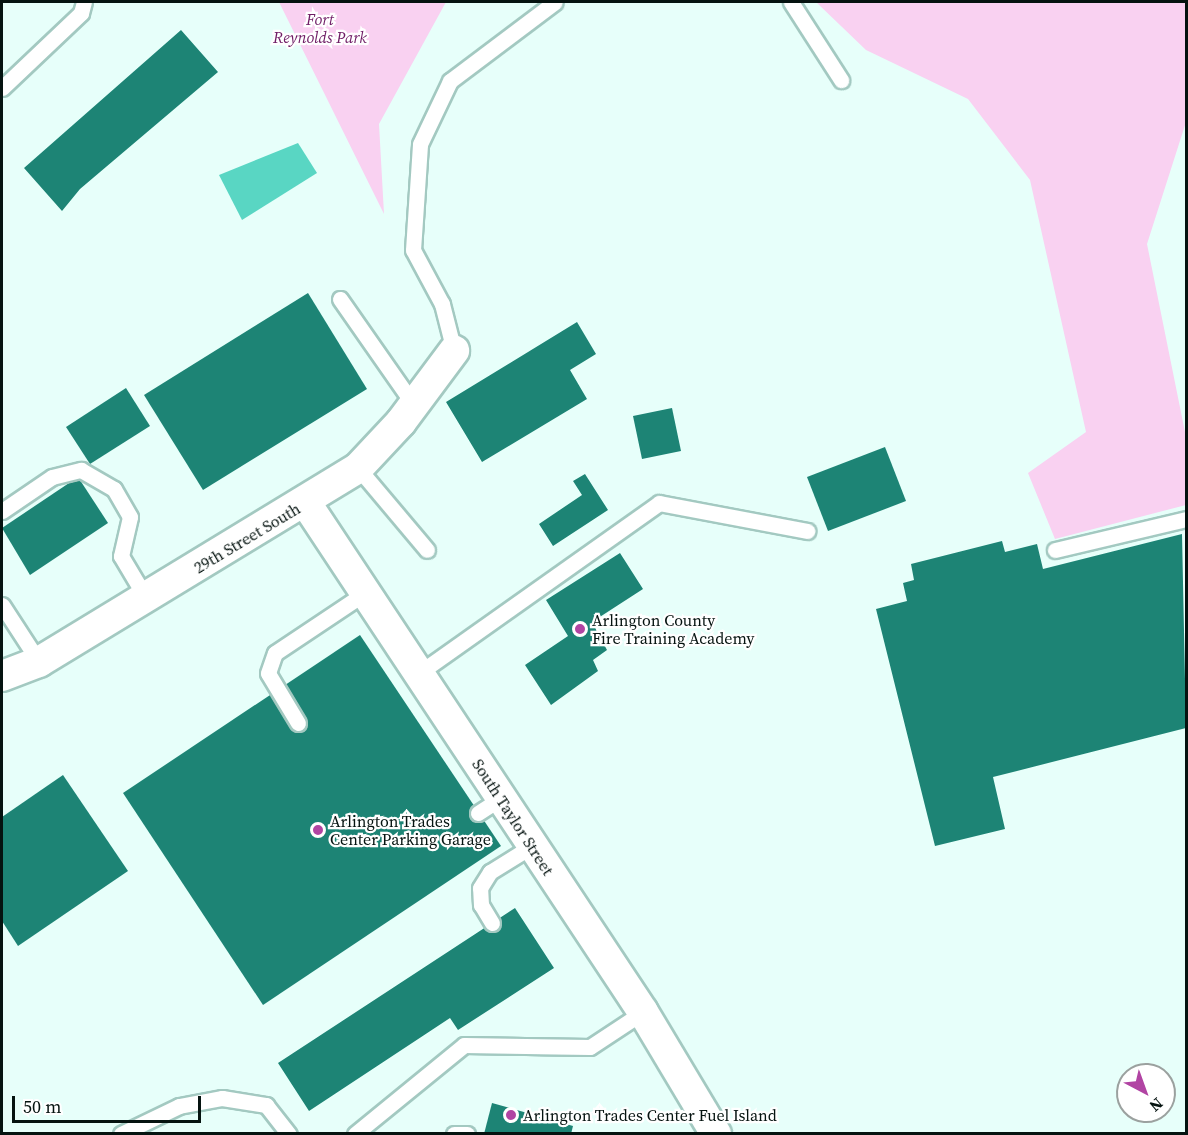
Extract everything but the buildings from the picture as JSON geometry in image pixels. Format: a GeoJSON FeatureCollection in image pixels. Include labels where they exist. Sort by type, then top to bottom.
{"type":"FeatureCollection","features":[{"type":"Feature","properties":{"kind":"street","name":"29th Street South"},"geometry":{"type":"LineString","coordinates":[[2,676],[39,662],[306,503],[358,468],[414,405],[454,351]]}},
{"type":"Feature","properties":{"kind":"street","name":"South Taylor Street"},"geometry":{"type":"LineString","coordinates":[[306,503],[418,673],[489,806],[532,846],[643,1012],[716,1134]]}},
{"type":"Feature","properties":{"kind":"lane"},"geometry":{"type":"LineString","coordinates":[[2,88],[81,13],[84,2]]}},
{"type":"Feature","properties":{"kind":"lane"},"geometry":{"type":"LineString","coordinates":[[454,351],[442,304],[413,250],[420,144],[450,81],[555,2]]}},
{"type":"Feature","properties":{"kind":"lane"},"geometry":{"type":"LineString","coordinates":[[790,2],[841,80]]}},
{"type":"Feature","properties":{"kind":"lane"},"geometry":{"type":"LineString","coordinates":[[340,299],[414,405]]}},
{"type":"Feature","properties":{"kind":"lane"},"geometry":{"type":"LineString","coordinates":[[358,468],[427,550]]}},
{"type":"Feature","properties":{"kind":"lane"},"geometry":{"type":"LineString","coordinates":[[2,511],[52,477],[81,470],[114,489],[130,517],[121,556],[146,598]]}},
{"type":"Feature","properties":{"kind":"lane"},"geometry":{"type":"LineString","coordinates":[[418,673],[659,503],[807,531]]}},
{"type":"Feature","properties":{"kind":"lane"},"geometry":{"type":"LineString","coordinates":[[1055,550],[1186,519]]}},
{"type":"Feature","properties":{"kind":"lane"},"geometry":{"type":"LineString","coordinates":[[298,723],[268,673],[275,653],[365,592]]}},
{"type":"Feature","properties":{"kind":"lane"},"geometry":{"type":"LineString","coordinates":[[2,605],[39,662]]}},
{"type":"Feature","properties":{"kind":"lane"},"geometry":{"type":"LineString","coordinates":[[492,923],[481,905],[480,888],[490,872],[532,846]]}},
{"type":"Feature","properties":{"kind":"lane"},"geometry":{"type":"LineString","coordinates":[[355,1134],[464,1045],[590,1047],[643,1012]]}},
{"type":"Feature","properties":{"kind":"lane"},"geometry":{"type":"LineString","coordinates":[[121,1134],[179,1106],[222,1098],[266,1105],[289,1134]]}},
{"type":"Feature","properties":{"kind":"lane"},"geometry":{"type":"LineString","coordinates":[[454,1134],[467,1134]]}},
{"type":"Feature","properties":{"kind":"green space","name":"Fort Reynolds Park"},"geometry":{"type":"Polygon","coordinates":[[[279,2],[446,2],[379,124],[384,214],[279,2]]]}},
{"type":"Feature","properties":{"kind":"green space"},"geometry":{"type":"Polygon","coordinates":[[[816,2],[1186,2],[1186,122],[1147,244],[1186,437],[1186,505],[1055,539],[1028,473],[1086,432],[1030,180],[968,99],[866,50],[816,2]]]}},
{"type":"Feature","properties":{"kind":"shaded area"},"geometry":{"type":"Polygon","coordinates":[[[298,143],[317,173],[242,220],[219,175],[298,143]]]}},
{"type":"Feature","properties":{"kind":"place","name":"Arlington County Fire Training Academy"},"geometry":{"type":"Point","coordinates":[580,629]}},
{"type":"Feature","properties":{"kind":"place","name":"Arlington Trades Center Parking Garage"},"geometry":{"type":"Point","coordinates":[318,830]}},
{"type":"Feature","properties":{"kind":"place","name":"Arlington Trades Center Fuel Island"},"geometry":{"type":"Point","coordinates":[511,1115]}}]}
